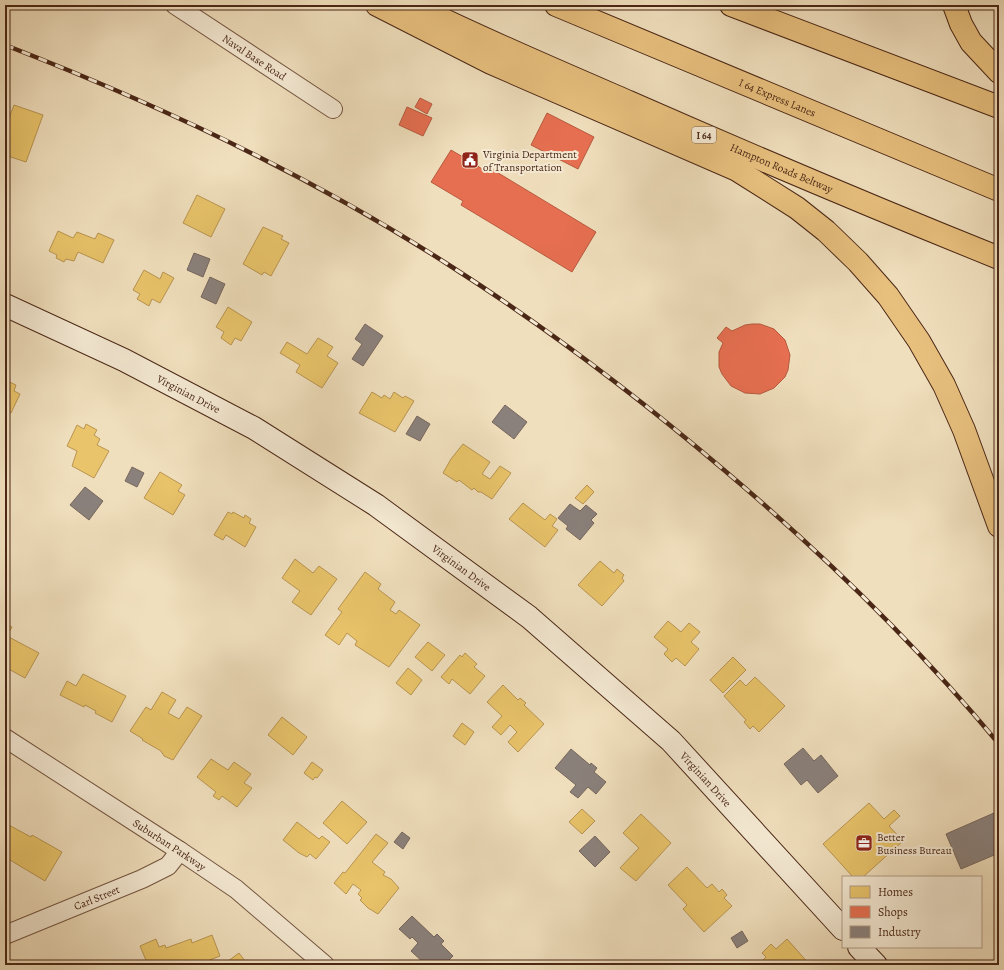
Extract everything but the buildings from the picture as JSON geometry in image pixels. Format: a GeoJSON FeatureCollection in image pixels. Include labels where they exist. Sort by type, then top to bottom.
{"type":"FeatureCollection","features":[{"type":"Feature","properties":{"kind":"highway"},"geometry":{"type":"LineString","coordinates":[[377,5],[492,63],[737,170],[797,208],[826,231],[858,262],[888,296],[919,341],[944,384],[964,430],[999,526]]}},
{"type":"Feature","properties":{"kind":"highway","name":"Hampton Roads Beltway"},"geometry":{"type":"LineString","coordinates":[[413,5],[466,31],[736,149],[999,258]]}},
{"type":"Feature","properties":{"kind":"highway","name":"I 64 Express Lanes"},"geometry":{"type":"LineString","coordinates":[[556,5],[999,190]]}},
{"type":"Feature","properties":{"kind":"highway"},"geometry":{"type":"LineString","coordinates":[[731,5],[999,107]]}},
{"type":"Feature","properties":{"kind":"highway"},"geometry":{"type":"LineString","coordinates":[[954,5],[961,24],[971,42],[999,72]]}},
{"type":"Feature","properties":{"kind":"street","name":"Naval Base Road"},"geometry":{"type":"LineString","coordinates":[[175,5],[333,109]]}},
{"type":"Feature","properties":{"kind":"street","name":"Virginian Drive"},"geometry":{"type":"LineString","coordinates":[[5,305],[124,360],[254,428],[376,505],[529,617],[671,741],[842,928]]}},
{"type":"Feature","properties":{"kind":"street","name":"Suburban Parkway"},"geometry":{"type":"LineString","coordinates":[[5,738],[236,889],[325,965]]}},
{"type":"Feature","properties":{"kind":"street","name":"Carl Street"},"geometry":{"type":"LineString","coordinates":[[5,935],[142,879],[168,866],[180,851]]}},
{"type":"Feature","properties":{"kind":"street"},"geometry":{"type":"LineString","coordinates":[[860,948],[876,965]]}},
{"type":"Feature","properties":{"kind":"railway"},"geometry":{"type":"LineString","coordinates":[[5,45],[121,92],[234,144],[290,173],[345,202],[399,234],[452,267],[522,314],[625,389],[724,470],[797,534],[901,635],[935,671],[999,744]]}},
{"type":"Feature","properties":{"kind":"place","name":"Virginia Department of Transportation"},"geometry":{"type":"Point","coordinates":[470,160]}},
{"type":"Feature","properties":{"kind":"place","name":"Better Business Bureau"},"geometry":{"type":"Point","coordinates":[864,843]}}]}
